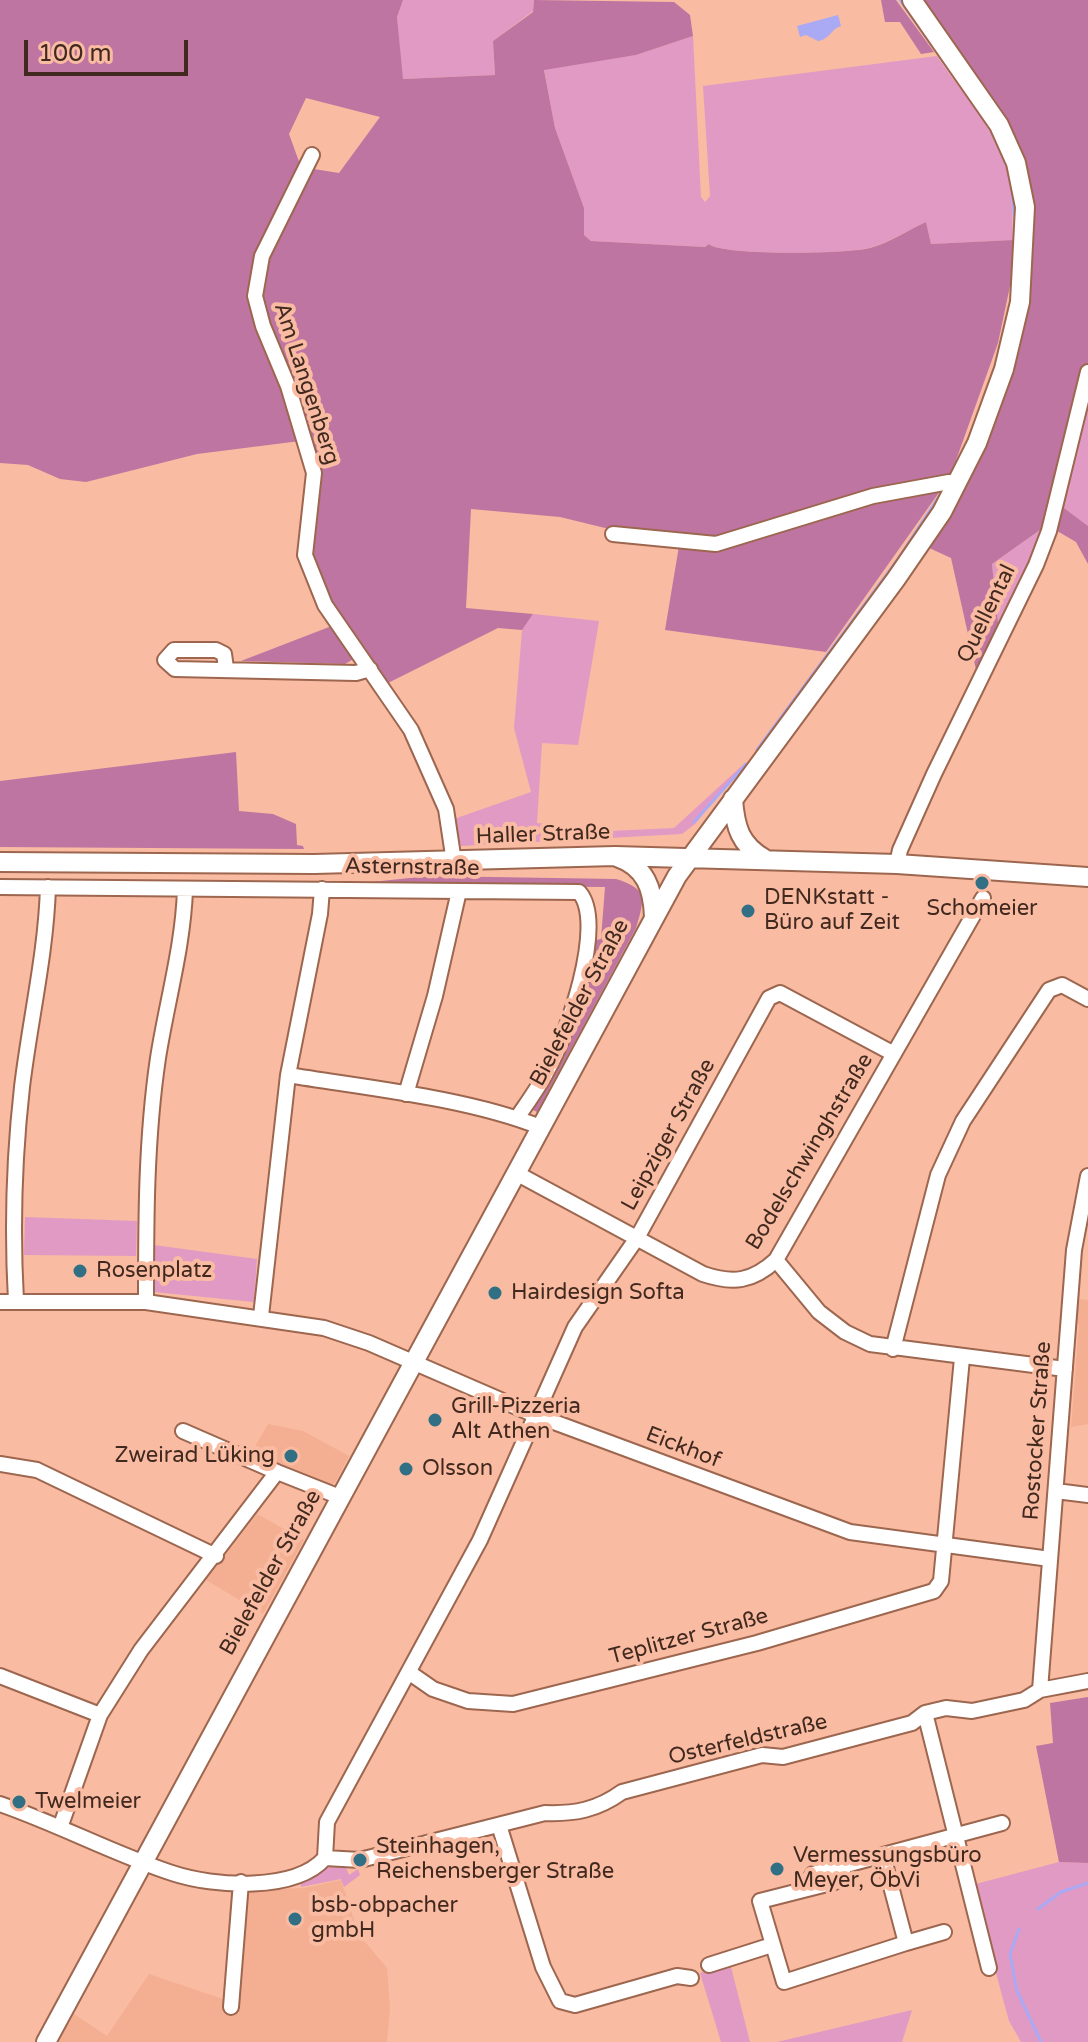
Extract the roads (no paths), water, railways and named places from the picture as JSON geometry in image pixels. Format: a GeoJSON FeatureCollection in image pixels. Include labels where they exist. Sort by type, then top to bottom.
{"type":"FeatureCollection","features":[{"type":"Feature","properties":{"kind":"main road","name":"Bielefelder Straße"},"geometry":{"type":"LineString","coordinates":[[46,2042],[688,858],[896,579],[957,483],[993,402],[1013,336],[1022,279],[1025,207],[1016,163],[999,125],[912,0]]}},
{"type":"Feature","properties":{"kind":"main road"},"geometry":{"type":"LineString","coordinates":[[733,799],[740,836],[752,852],[765,859]]}},
{"type":"Feature","properties":{"kind":"main road","name":"Haller Straße"},"geometry":{"type":"LineString","coordinates":[[0,862],[454,862],[615,856],[897,864],[1088,877]]}},
{"type":"Feature","properties":{"kind":"main road"},"geometry":{"type":"LineString","coordinates":[[615,856],[627,860],[645,876],[653,897],[654,917]]}},
{"type":"Feature","properties":{"kind":"street","name":"Am Langenberg"},"geometry":{"type":"LineString","coordinates":[[312,155],[262,256],[255,296],[263,326],[288,386],[314,473],[305,543],[309,570],[325,605],[400,711],[439,791],[454,862]]}},
{"type":"Feature","properties":{"kind":"street","name":"Quellental"},"geometry":{"type":"LineString","coordinates":[[897,864],[900,850],[934,774],[1036,565],[1049,531],[1088,372]]}},
{"type":"Feature","properties":{"kind":"street"},"geometry":{"type":"LineString","coordinates":[[613,534],[716,544],[873,496],[957,483]]}},
{"type":"Feature","properties":{"kind":"street"},"geometry":{"type":"LineString","coordinates":[[226,668],[356,673],[370,669]]}},
{"type":"Feature","properties":{"kind":"street","name":"Asternstraße"},"geometry":{"type":"LineString","coordinates":[[0,887],[579,892],[587,902],[585,951],[570,1019],[548,1071],[517,1118]]}},
{"type":"Feature","properties":{"kind":"street"},"geometry":{"type":"LineString","coordinates":[[16,1301],[14,1202],[19,1120],[47,926],[48,887]]}},
{"type":"Feature","properties":{"kind":"street"},"geometry":{"type":"LineString","coordinates":[[261,1316],[288,1075],[320,914],[322,889]]}},
{"type":"Feature","properties":{"kind":"street"},"geometry":{"type":"LineString","coordinates":[[146,1302],[147,1156],[158,1058],[184,929],[185,890]]}},
{"type":"Feature","properties":{"kind":"street"},"geometry":{"type":"LineString","coordinates":[[406,1094],[435,996],[459,891]]}},
{"type":"Feature","properties":{"kind":"street","name":"Bodelschwinghstraße"},"geometry":{"type":"LineString","coordinates":[[516,1173],[703,1274],[728,1282],[747,1278],[776,1260],[983,898]]}},
{"type":"Feature","properties":{"kind":"street"},"geometry":{"type":"LineString","coordinates":[[893,1349],[938,1175],[963,1121],[1049,990],[1062,985],[1088,999]]}},
{"type":"Feature","properties":{"kind":"street","name":"Leipziger Straße"},"geometry":{"type":"LineString","coordinates":[[325,1858],[327,1822],[480,1540],[575,1327],[637,1238],[774,994],[780,993],[894,1054]]}},
{"type":"Feature","properties":{"kind":"street"},"geometry":{"type":"LineString","coordinates":[[288,1075],[406,1094],[517,1118],[540,1127]]}},
{"type":"Feature","properties":{"kind":"street","name":"Rostocker Straße"},"geometry":{"type":"LineString","coordinates":[[1040,1690],[1074,1250],[1088,1176]]}},
{"type":"Feature","properties":{"kind":"street"},"geometry":{"type":"LineString","coordinates":[[776,1260],[819,1312],[845,1332],[870,1344],[1065,1369]]}},
{"type":"Feature","properties":{"kind":"street","name":"Eickhof"},"geometry":{"type":"LineString","coordinates":[[0,1302],[146,1302],[261,1316],[324,1328],[535,1415],[850,1532],[1050,1559]]}},
{"type":"Feature","properties":{"kind":"street"},"geometry":{"type":"LineString","coordinates":[[945,1545],[962,1358]]}},
{"type":"Feature","properties":{"kind":"street"},"geometry":{"type":"LineString","coordinates":[[183,1431],[340,1497]]}},
{"type":"Feature","properties":{"kind":"street"},"geometry":{"type":"LineString","coordinates":[[0,1464],[50,1476],[216,1556]]}},
{"type":"Feature","properties":{"kind":"street"},"geometry":{"type":"LineString","coordinates":[[61,1825],[100,1715],[141,1650],[216,1556],[277,1472]]}},
{"type":"Feature","properties":{"kind":"street"},"geometry":{"type":"LineString","coordinates":[[1056,1491],[1088,1495]]}},
{"type":"Feature","properties":{"kind":"street","name":"Teplitzer Straße"},"geometry":{"type":"LineString","coordinates":[[410,1673],[433,1689],[468,1701],[513,1704],[549,1697],[920,1597],[934,1591],[941,1581],[945,1545]]}},
{"type":"Feature","properties":{"kind":"street"},"geometry":{"type":"LineString","coordinates":[[0,1676],[100,1715]]}},
{"type":"Feature","properties":{"kind":"street","name":"Osterfeldstraße"},"geometry":{"type":"LineString","coordinates":[[325,1858],[360,1860],[545,1813],[574,1814],[605,1804],[622,1792],[762,1755],[783,1757],[912,1723],[925,1713],[946,1708],[972,1711],[1024,1700],[1040,1690],[1088,1681]]}},
{"type":"Feature","properties":{"kind":"street"},"geometry":{"type":"LineString","coordinates":[[925,1713],[989,1968]]}},
{"type":"Feature","properties":{"kind":"street"},"geometry":{"type":"LineString","coordinates":[[0,1804],[61,1825],[175,1874],[241,1882],[300,1878],[314,1870],[325,1858]]}},
{"type":"Feature","properties":{"kind":"street"},"geometry":{"type":"LineString","coordinates":[[944,1932],[784,1982],[760,1901],[835,1882],[846,1865],[1002,1823]]}},
{"type":"Feature","properties":{"kind":"street"},"geometry":{"type":"LineString","coordinates":[[499,1825],[543,1967],[560,2001],[567,2005],[587,2003],[677,1976],[691,1978]]}},
{"type":"Feature","properties":{"kind":"street"},"geometry":{"type":"LineString","coordinates":[[883,1856],[906,1943]]}},
{"type":"Feature","properties":{"kind":"street"},"geometry":{"type":"LineString","coordinates":[[231,2007],[241,1882]]}},
{"type":"Feature","properties":{"kind":"street"},"geometry":{"type":"LineString","coordinates":[[709,1965],[772,1945]]}},
{"type":"Feature","properties":{"kind":"water"},"geometry":{"type":"Polygon","coordinates":[[[838,15],[841,26],[825,38],[818,41],[806,35],[800,37],[797,26],[838,15]]]}},
{"type":"Feature","properties":{"kind":"waterway"},"geometry":{"type":"LineString","coordinates":[[900,0],[933,47]]}},
{"type":"Feature","properties":{"kind":"waterway"},"geometry":{"type":"LineString","coordinates":[[943,61],[950,71]]}},
{"type":"Feature","properties":{"kind":"waterway"},"geometry":{"type":"LineString","coordinates":[[1012,189],[1015,225]]}},
{"type":"Feature","properties":{"kind":"waterway"},"geometry":{"type":"LineString","coordinates":[[757,750],[896,562],[942,492]]}},
{"type":"Feature","properties":{"kind":"waterway"},"geometry":{"type":"LineString","coordinates":[[694,822],[746,764]]}},
{"type":"Feature","properties":{"kind":"waterway"},"geometry":{"type":"LineString","coordinates":[[1038,1909],[1061,1892],[1088,1883]]}},
{"type":"Feature","properties":{"kind":"waterway"},"geometry":{"type":"LineString","coordinates":[[1019,1929],[1010,1954],[1017,1991],[1041,2042]]}},
{"type":"Feature","properties":{"kind":"place","name":"Schomeier"},"geometry":{"type":"Point","coordinates":[982,883]}},
{"type":"Feature","properties":{"kind":"place","name":"DENKstatt - Büro auf Zeit"},"geometry":{"type":"Point","coordinates":[748,911]}},
{"type":"Feature","properties":{"kind":"place","name":"Rosenplatz"},"geometry":{"type":"Point","coordinates":[80,1271]}},
{"type":"Feature","properties":{"kind":"place","name":"Hairdesign Softa"},"geometry":{"type":"Point","coordinates":[495,1293]}},
{"type":"Feature","properties":{"kind":"place","name":"Grill-Pizzeria Alt Athen"},"geometry":{"type":"Point","coordinates":[435,1420]}},
{"type":"Feature","properties":{"kind":"place","name":"Zweirad Lüking"},"geometry":{"type":"Point","coordinates":[291,1456]}},
{"type":"Feature","properties":{"kind":"place","name":"Olsson"},"geometry":{"type":"Point","coordinates":[406,1469]}},
{"type":"Feature","properties":{"kind":"place","name":"Twelmeier"},"geometry":{"type":"Point","coordinates":[19,1802]}},
{"type":"Feature","properties":{"kind":"place","name":"Steinhagen, Reichensberger Straße"},"geometry":{"type":"Point","coordinates":[360,1860]}},
{"type":"Feature","properties":{"kind":"place","name":"Vermessungsbüro Meyer, ÖbVi"},"geometry":{"type":"Point","coordinates":[777,1869]}},
{"type":"Feature","properties":{"kind":"place","name":"bsb-obpacher gmbH"},"geometry":{"type":"Point","coordinates":[295,1919]}}]}
